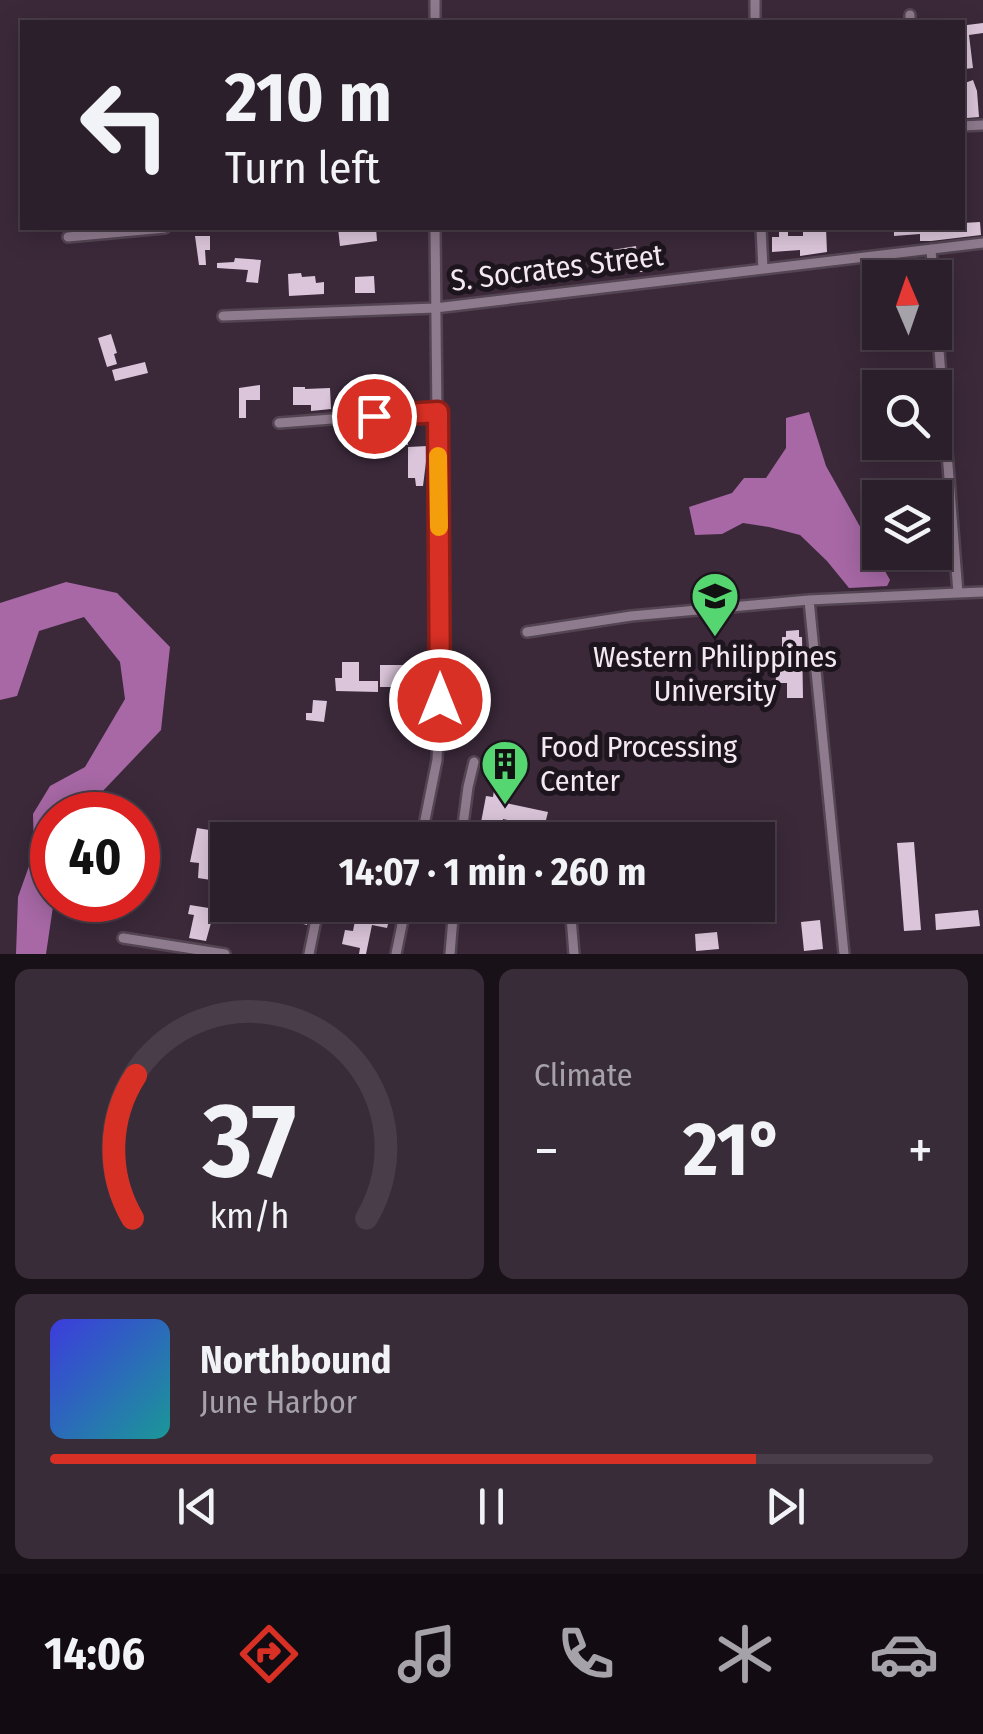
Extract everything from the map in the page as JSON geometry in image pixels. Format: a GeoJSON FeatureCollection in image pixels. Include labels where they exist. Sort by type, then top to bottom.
{"type":"FeatureCollection","features":[{"type":"Feature","properties":{"kind":"street"},"geometry":{"type":"LineString","coordinates":[[68,237],[143,230]]}},
{"type":"Feature","properties":{"kind":"street"},"geometry":{"type":"LineString","coordinates":[[425,822],[437,760],[439,718],[435,230]]}},
{"type":"Feature","properties":{"kind":"street"},"geometry":{"type":"LineString","coordinates":[[761,230],[763,269]]}},
{"type":"Feature","properties":{"kind":"street","name":"S. Socrates Street"},"geometry":{"type":"LineString","coordinates":[[223,316],[434,308],[983,243]]}},
{"type":"Feature","properties":{"kind":"street"},"geometry":{"type":"LineString","coordinates":[[931,249],[932,260]]}},
{"type":"Feature","properties":{"kind":"street"},"geometry":{"type":"LineString","coordinates":[[939,350],[958,594]]}},
{"type":"Feature","properties":{"kind":"street"},"geometry":{"type":"LineString","coordinates":[[278,423],[438,412]]}},
{"type":"Feature","properties":{"kind":"street"},"geometry":{"type":"LineString","coordinates":[[526,632],[631,616],[810,600],[983,592]]}},
{"type":"Feature","properties":{"kind":"street"},"geometry":{"type":"LineString","coordinates":[[810,600],[844,954]]}},
{"type":"Feature","properties":{"kind":"street"},"geometry":{"type":"LineString","coordinates":[[464,822],[474,762]]}},
{"type":"Feature","properties":{"kind":"street"},"geometry":{"type":"LineString","coordinates":[[309,954],[316,922]]}},
{"type":"Feature","properties":{"kind":"street"},"geometry":{"type":"LineString","coordinates":[[396,954],[403,922]]}},
{"type":"Feature","properties":{"kind":"street"},"geometry":{"type":"LineString","coordinates":[[450,954],[453,922]]}},
{"type":"Feature","properties":{"kind":"street"},"geometry":{"type":"LineString","coordinates":[[571,922],[574,954]]}},
{"type":"Feature","properties":{"kind":"street"},"geometry":{"type":"LineString","coordinates":[[124,938],[225,954]]}},
{"type":"Feature","properties":{"kind":"shaded area"},"geometry":{"type":"Polygon","coordinates":[[[809,412],[826,466],[862,530],[862,570],[884,570],[890,580],[887,586],[849,588],[800,535],[743,523],[722,534],[695,535],[689,507],[732,493],[744,478],[766,478],[786,448],[786,418],[809,412]]]}},
{"type":"Feature","properties":{"kind":"shaded area"},"geometry":{"type":"Polygon","coordinates":[[[66,582],[117,593],[170,647],[161,730],[102,792],[46,792],[50,786],[85,767],[125,699],[120,662],[84,617],[39,631],[17,696],[0,700],[0,603],[66,582]]]}},
{"type":"Feature","properties":{"kind":"shaded area"},"geometry":{"type":"Polygon","coordinates":[[[30,863],[30,922],[51,922],[46,954],[16,954],[18,897],[30,863]]]}},
{"type":"Feature","properties":{"kind":"building"},"geometry":{"type":"Polygon","coordinates":[[[965,21],[967,25],[983,23],[983,33],[969,35],[973,68],[965,69],[965,21]]]}},
{"type":"Feature","properties":{"kind":"building"},"geometry":{"type":"Polygon","coordinates":[[[973,80],[979,117],[967,118],[965,83],[973,80]]]}},
{"type":"Feature","properties":{"kind":"building"},"geometry":{"type":"Polygon","coordinates":[[[980,222],[981,235],[931,241],[920,241],[920,234],[894,236],[894,230],[965,230],[965,223],[980,222]]]}},
{"type":"Feature","properties":{"kind":"building"},"geometry":{"type":"Polygon","coordinates":[[[338,230],[376,230],[377,241],[340,246],[338,230]]]}},
{"type":"Feature","properties":{"kind":"building"},"geometry":{"type":"Polygon","coordinates":[[[826,230],[827,252],[800,256],[800,250],[772,252],[772,237],[779,237],[779,232],[803,236],[803,231],[826,230]]]}},
{"type":"Feature","properties":{"kind":"building"},"geometry":{"type":"Polygon","coordinates":[[[195,236],[210,236],[210,250],[205,250],[206,265],[199,265],[195,236]]]}},
{"type":"Feature","properties":{"kind":"building"},"geometry":{"type":"Polygon","coordinates":[[[636,246],[637,256],[647,256],[649,272],[614,272],[612,250],[636,246]]]}},
{"type":"Feature","properties":{"kind":"building"},"geometry":{"type":"Polygon","coordinates":[[[235,258],[261,260],[258,283],[246,282],[248,270],[217,268],[217,263],[234,262],[235,258]]]}},
{"type":"Feature","properties":{"kind":"building"},"geometry":{"type":"Polygon","coordinates":[[[301,273],[302,277],[315,276],[316,283],[324,282],[324,294],[289,296],[288,274],[301,273]]]}},
{"type":"Feature","properties":{"kind":"building"},"geometry":{"type":"Polygon","coordinates":[[[374,276],[375,293],[355,293],[355,277],[374,276]]]}},
{"type":"Feature","properties":{"kind":"building"},"geometry":{"type":"Polygon","coordinates":[[[111,334],[117,364],[107,367],[98,338],[111,334]]]}},
{"type":"Feature","properties":{"kind":"building"},"geometry":{"type":"Polygon","coordinates":[[[145,362],[148,373],[115,381],[112,370],[145,362]]]}},
{"type":"Feature","properties":{"kind":"building"},"geometry":{"type":"Polygon","coordinates":[[[260,385],[260,400],[246,400],[246,418],[239,418],[239,388],[260,385]]]}},
{"type":"Feature","properties":{"kind":"building"},"geometry":{"type":"Polygon","coordinates":[[[293,387],[330,388],[331,409],[311,411],[311,405],[293,405],[293,387]]]}},
{"type":"Feature","properties":{"kind":"building"},"geometry":{"type":"Polygon","coordinates":[[[413,421],[414,432],[408,432],[408,445],[397,445],[397,433],[379,434],[378,424],[413,421]]]}},
{"type":"Feature","properties":{"kind":"building"},"geometry":{"type":"Polygon","coordinates":[[[428,446],[423,486],[416,486],[415,478],[408,478],[408,447],[428,446]]]}},
{"type":"Feature","properties":{"kind":"building"},"geometry":{"type":"Polygon","coordinates":[[[799,630],[803,698],[787,698],[787,683],[776,683],[775,655],[782,654],[786,631],[799,630]]]}},
{"type":"Feature","properties":{"kind":"building"},"geometry":{"type":"Polygon","coordinates":[[[342,662],[359,662],[359,681],[378,681],[378,692],[336,691],[335,678],[342,678],[342,662]]]}},
{"type":"Feature","properties":{"kind":"building"},"geometry":{"type":"Polygon","coordinates":[[[380,665],[406,665],[406,687],[380,687],[380,665]]]}},
{"type":"Feature","properties":{"kind":"building"},"geometry":{"type":"Polygon","coordinates":[[[313,700],[327,701],[324,722],[306,720],[306,713],[312,713],[313,700]]]}},
{"type":"Feature","properties":{"kind":"building","name":"Food Processing Center"},"geometry":{"type":"Polygon","coordinates":[[[496,776],[511,778],[506,803],[548,812],[546,822],[481,822],[486,796],[493,797],[496,776]]]}},
{"type":"Feature","properties":{"kind":"building"},"geometry":{"type":"Polygon","coordinates":[[[197,828],[210,830],[210,880],[198,878],[199,863],[190,862],[197,828]]]}},
{"type":"Feature","properties":{"kind":"building"},"geometry":{"type":"Polygon","coordinates":[[[914,842],[921,930],[904,931],[897,843],[914,842]]]}},
{"type":"Feature","properties":{"kind":"building"},"geometry":{"type":"Polygon","coordinates":[[[190,905],[210,908],[206,941],[189,938],[194,915],[188,914],[190,905]]]}},
{"type":"Feature","properties":{"kind":"building"},"geometry":{"type":"Polygon","coordinates":[[[978,910],[980,926],[936,930],[935,914],[978,910]]]}},
{"type":"Feature","properties":{"kind":"building"},"geometry":{"type":"Polygon","coordinates":[[[820,920],[823,949],[804,951],[801,922],[820,920]]]}},
{"type":"Feature","properties":{"kind":"building"},"geometry":{"type":"Polygon","coordinates":[[[355,922],[388,922],[387,928],[372,925],[366,954],[359,954],[360,948],[342,944],[345,930],[353,931],[355,922]]]}},
{"type":"Feature","properties":{"kind":"building"},"geometry":{"type":"Polygon","coordinates":[[[717,932],[719,949],[696,951],[695,934],[717,932]]]}},
{"type":"Feature","properties":{"kind":"slow traffic"},"geometry":{"type":"LineString","coordinates":[[438,456],[439,527]]}},
{"type":"Feature","properties":{"kind":"place","name":"Western Philippines University"},"geometry":{"type":"Point","coordinates":[715,638]}},
{"type":"Feature","properties":{"kind":"place","name":"Food Processing Center"},"geometry":{"type":"Point","coordinates":[505,806]}},
{"type":"Feature","properties":{"kind":"route"},"geometry":{"type":"LineString","coordinates":[[374,416],[438,412],[440,700]]}}]}
